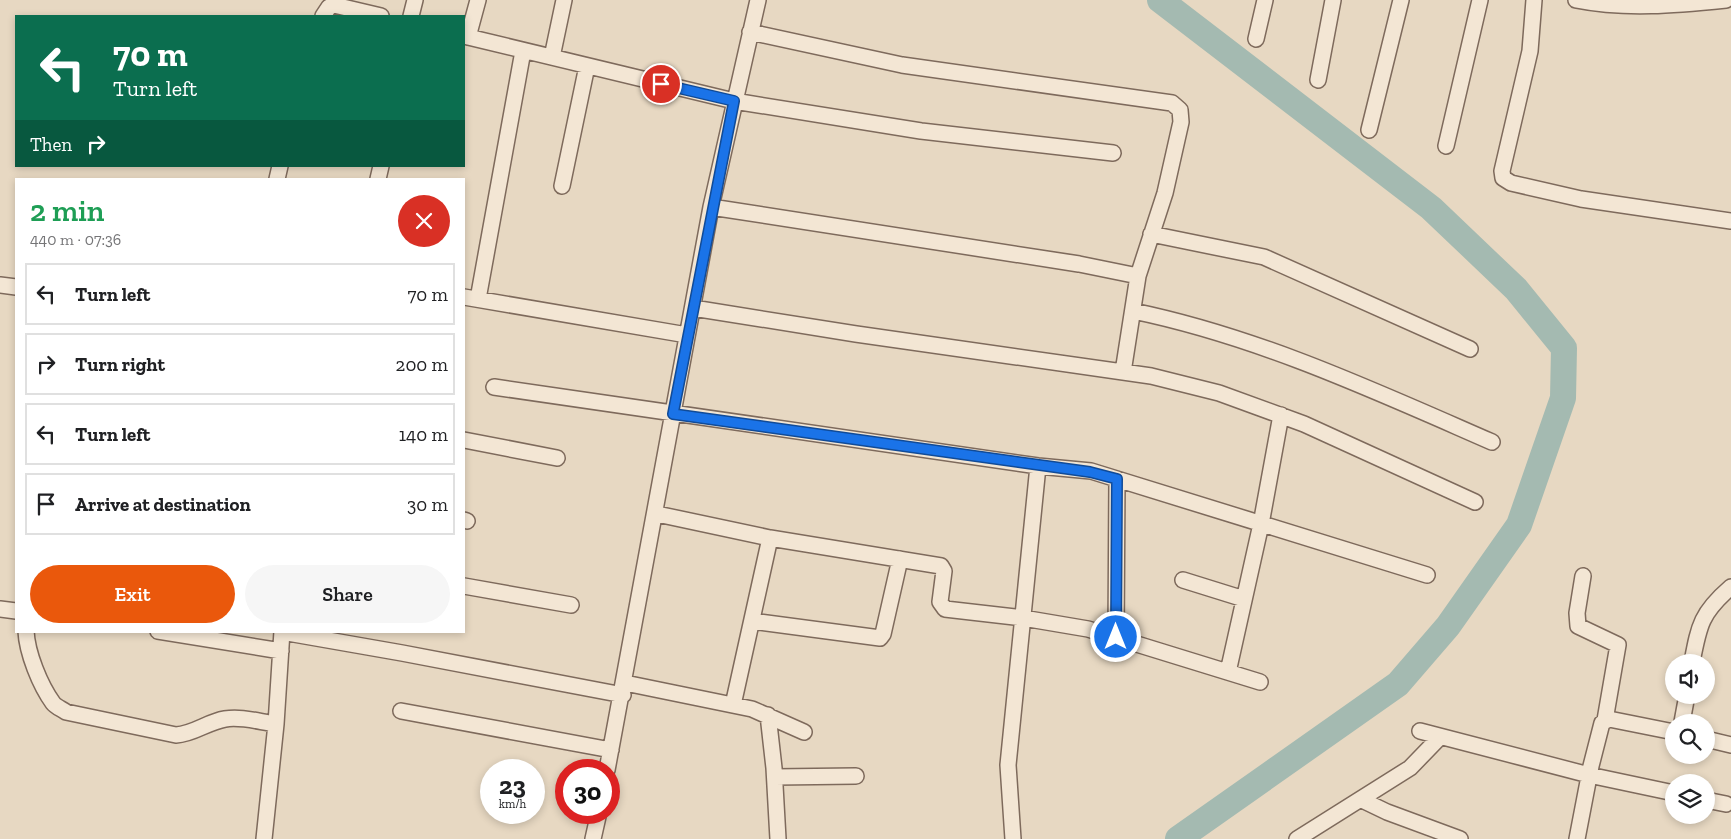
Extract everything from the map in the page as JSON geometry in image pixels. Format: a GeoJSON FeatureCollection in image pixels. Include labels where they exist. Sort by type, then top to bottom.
{"type":"FeatureCollection","features":[{"type":"Feature","properties":{"kind":"street"},"geometry":{"type":"LineString","coordinates":[[411,15],[415,0]]}},
{"type":"Feature","properties":{"kind":"street"},"geometry":{"type":"LineString","coordinates":[[478,0],[466,37],[522,51],[734,101],[921,131],[1113,153]]}},
{"type":"Feature","properties":{"kind":"street"},"geometry":{"type":"LineString","coordinates":[[552,58],[564,0]]}},
{"type":"Feature","properties":{"kind":"street"},"geometry":{"type":"LineString","coordinates":[[610,759],[712,207],[734,101],[758,0]]}},
{"type":"Feature","properties":{"kind":"street"},"geometry":{"type":"LineString","coordinates":[[1256,39],[1266,0]]}},
{"type":"Feature","properties":{"kind":"street"},"geometry":{"type":"LineString","coordinates":[[1318,80],[1333,0]]}},
{"type":"Feature","properties":{"kind":"street"},"geometry":{"type":"LineString","coordinates":[[1369,130],[1401,0]]}},
{"type":"Feature","properties":{"kind":"street"},"geometry":{"type":"LineString","coordinates":[[1446,146],[1480,0]]}},
{"type":"Feature","properties":{"kind":"street"},"geometry":{"type":"LineString","coordinates":[[1534,0],[1530,51],[1502,171],[1503,178],[1511,183],[1582,199],[1731,221]]}},
{"type":"Feature","properties":{"kind":"street"},"geometry":{"type":"LineString","coordinates":[[1576,0],[1633,7],[1726,0]]}},
{"type":"Feature","properties":{"kind":"street"},"geometry":{"type":"LineString","coordinates":[[324,15],[329,7],[334,5],[377,15]]}},
{"type":"Feature","properties":{"kind":"street"},"geometry":{"type":"LineString","coordinates":[[750,32],[902,65],[1172,103],[1180,110],[1181,122],[1165,193],[1138,276],[1123,372]]}},
{"type":"Feature","properties":{"kind":"street"},"geometry":{"type":"LineString","coordinates":[[522,51],[471,298],[687,335]]}},
{"type":"Feature","properties":{"kind":"street"},"geometry":{"type":"LineString","coordinates":[[562,186],[587,66]]}},
{"type":"Feature","properties":{"kind":"street"},"geometry":{"type":"LineString","coordinates":[[712,207],[1079,264],[1138,276]]}},
{"type":"Feature","properties":{"kind":"street"},"geometry":{"type":"LineString","coordinates":[[1152,234],[1264,257],[1470,349]]}},
{"type":"Feature","properties":{"kind":"street"},"geometry":{"type":"LineString","coordinates":[[0,285],[15,286]]}},
{"type":"Feature","properties":{"kind":"street"},"geometry":{"type":"LineString","coordinates":[[693,308],[856,334],[1151,376],[1219,393],[1281,415],[1475,502]]}},
{"type":"Feature","properties":{"kind":"street"},"geometry":{"type":"LineString","coordinates":[[1133,311],[1181,321],[1250,341],[1337,374],[1492,442]]}},
{"type":"Feature","properties":{"kind":"street"},"geometry":{"type":"LineString","coordinates":[[494,387],[1090,472],[1428,575]]}},
{"type":"Feature","properties":{"kind":"street"},"geometry":{"type":"LineString","coordinates":[[1228,672],[1261,524],[1281,415]]}},
{"type":"Feature","properties":{"kind":"street"},"geometry":{"type":"LineString","coordinates":[[465,440],[557,458]]}},
{"type":"Feature","properties":{"kind":"street"},"geometry":{"type":"LineString","coordinates":[[1013,839],[1008,765],[1038,466]]}},
{"type":"Feature","properties":{"kind":"street"},"geometry":{"type":"LineString","coordinates":[[1116,637],[1117,479]]}},
{"type":"Feature","properties":{"kind":"street"},"geometry":{"type":"LineString","coordinates":[[656,514],[770,538],[900,559],[943,568],[940,602],[945,609],[1022,618],[1088,629],[1260,682]]}},
{"type":"Feature","properties":{"kind":"street"},"geometry":{"type":"LineString","coordinates":[[733,705],[770,538]]}},
{"type":"Feature","properties":{"kind":"street"},"geometry":{"type":"LineString","coordinates":[[752,621],[880,638],[883,634],[900,559]]}},
{"type":"Feature","properties":{"kind":"street"},"geometry":{"type":"LineString","coordinates":[[1577,839],[1618,656],[1618,645],[1578,626],[1577,613],[1583,576]]}},
{"type":"Feature","properties":{"kind":"street"},"geometry":{"type":"LineString","coordinates":[[1183,580],[1244,599]]}},
{"type":"Feature","properties":{"kind":"street"},"geometry":{"type":"LineString","coordinates":[[465,586],[571,605]]}},
{"type":"Feature","properties":{"kind":"street"},"geometry":{"type":"LineString","coordinates":[[1694,654],[1700,626],[1705,614],[1711,604],[1731,587]]}},
{"type":"Feature","properties":{"kind":"street"},"geometry":{"type":"LineString","coordinates":[[0,609],[15,611]]}},
{"type":"Feature","properties":{"kind":"street"},"geometry":{"type":"LineString","coordinates":[[26,633],[26,642],[42,683],[54,704],[66,712],[176,735],[185,734],[225,719],[240,718],[276,724]]}},
{"type":"Feature","properties":{"kind":"street"},"geometry":{"type":"LineString","coordinates":[[170,633],[281,652]]}},
{"type":"Feature","properties":{"kind":"street"},"geometry":{"type":"LineString","coordinates":[[264,839],[276,724],[282,633]]}},
{"type":"Feature","properties":{"kind":"street"},"geometry":{"type":"LineString","coordinates":[[288,633],[624,689],[733,705],[768,715],[804,732]]}},
{"type":"Feature","properties":{"kind":"street"},"geometry":{"type":"LineString","coordinates":[[401,711],[612,750]]}},
{"type":"Feature","properties":{"kind":"street"},"geometry":{"type":"LineString","coordinates":[[768,715],[775,777],[778,839]]}},
{"type":"Feature","properties":{"kind":"street"},"geometry":{"type":"LineString","coordinates":[[1605,720],[1665,730]]}},
{"type":"Feature","properties":{"kind":"street"},"geometry":{"type":"LineString","coordinates":[[1420,732],[1590,775],[1665,791]]}},
{"type":"Feature","properties":{"kind":"street"},"geometry":{"type":"LineString","coordinates":[[1297,839],[1362,800],[1410,768],[1440,737]]}},
{"type":"Feature","properties":{"kind":"street"},"geometry":{"type":"LineString","coordinates":[[1715,741],[1731,745]]}},
{"type":"Feature","properties":{"kind":"street"},"geometry":{"type":"LineString","coordinates":[[775,777],[856,776]]}},
{"type":"Feature","properties":{"kind":"street"},"geometry":{"type":"LineString","coordinates":[[1362,800],[1387,812],[1460,839]]}},
{"type":"Feature","properties":{"kind":"street"},"geometry":{"type":"LineString","coordinates":[[1715,802],[1726,804]]}},
{"type":"Feature","properties":{"kind":"street"},"geometry":{"type":"LineString","coordinates":[[593,839],[596,824]]}},
{"type":"Feature","properties":{"kind":"waterway"},"geometry":{"type":"LineString","coordinates":[[1160,0],[1431,208],[1516,289],[1564,348],[1563,398],[1519,525],[1448,626],[1398,684],[1178,839]]}},
{"type":"Feature","properties":{"kind":"route"},"geometry":{"type":"LineString","coordinates":[[661,84],[734,101],[673,414],[1090,472],[1117,479],[1116,637]]}}]}
